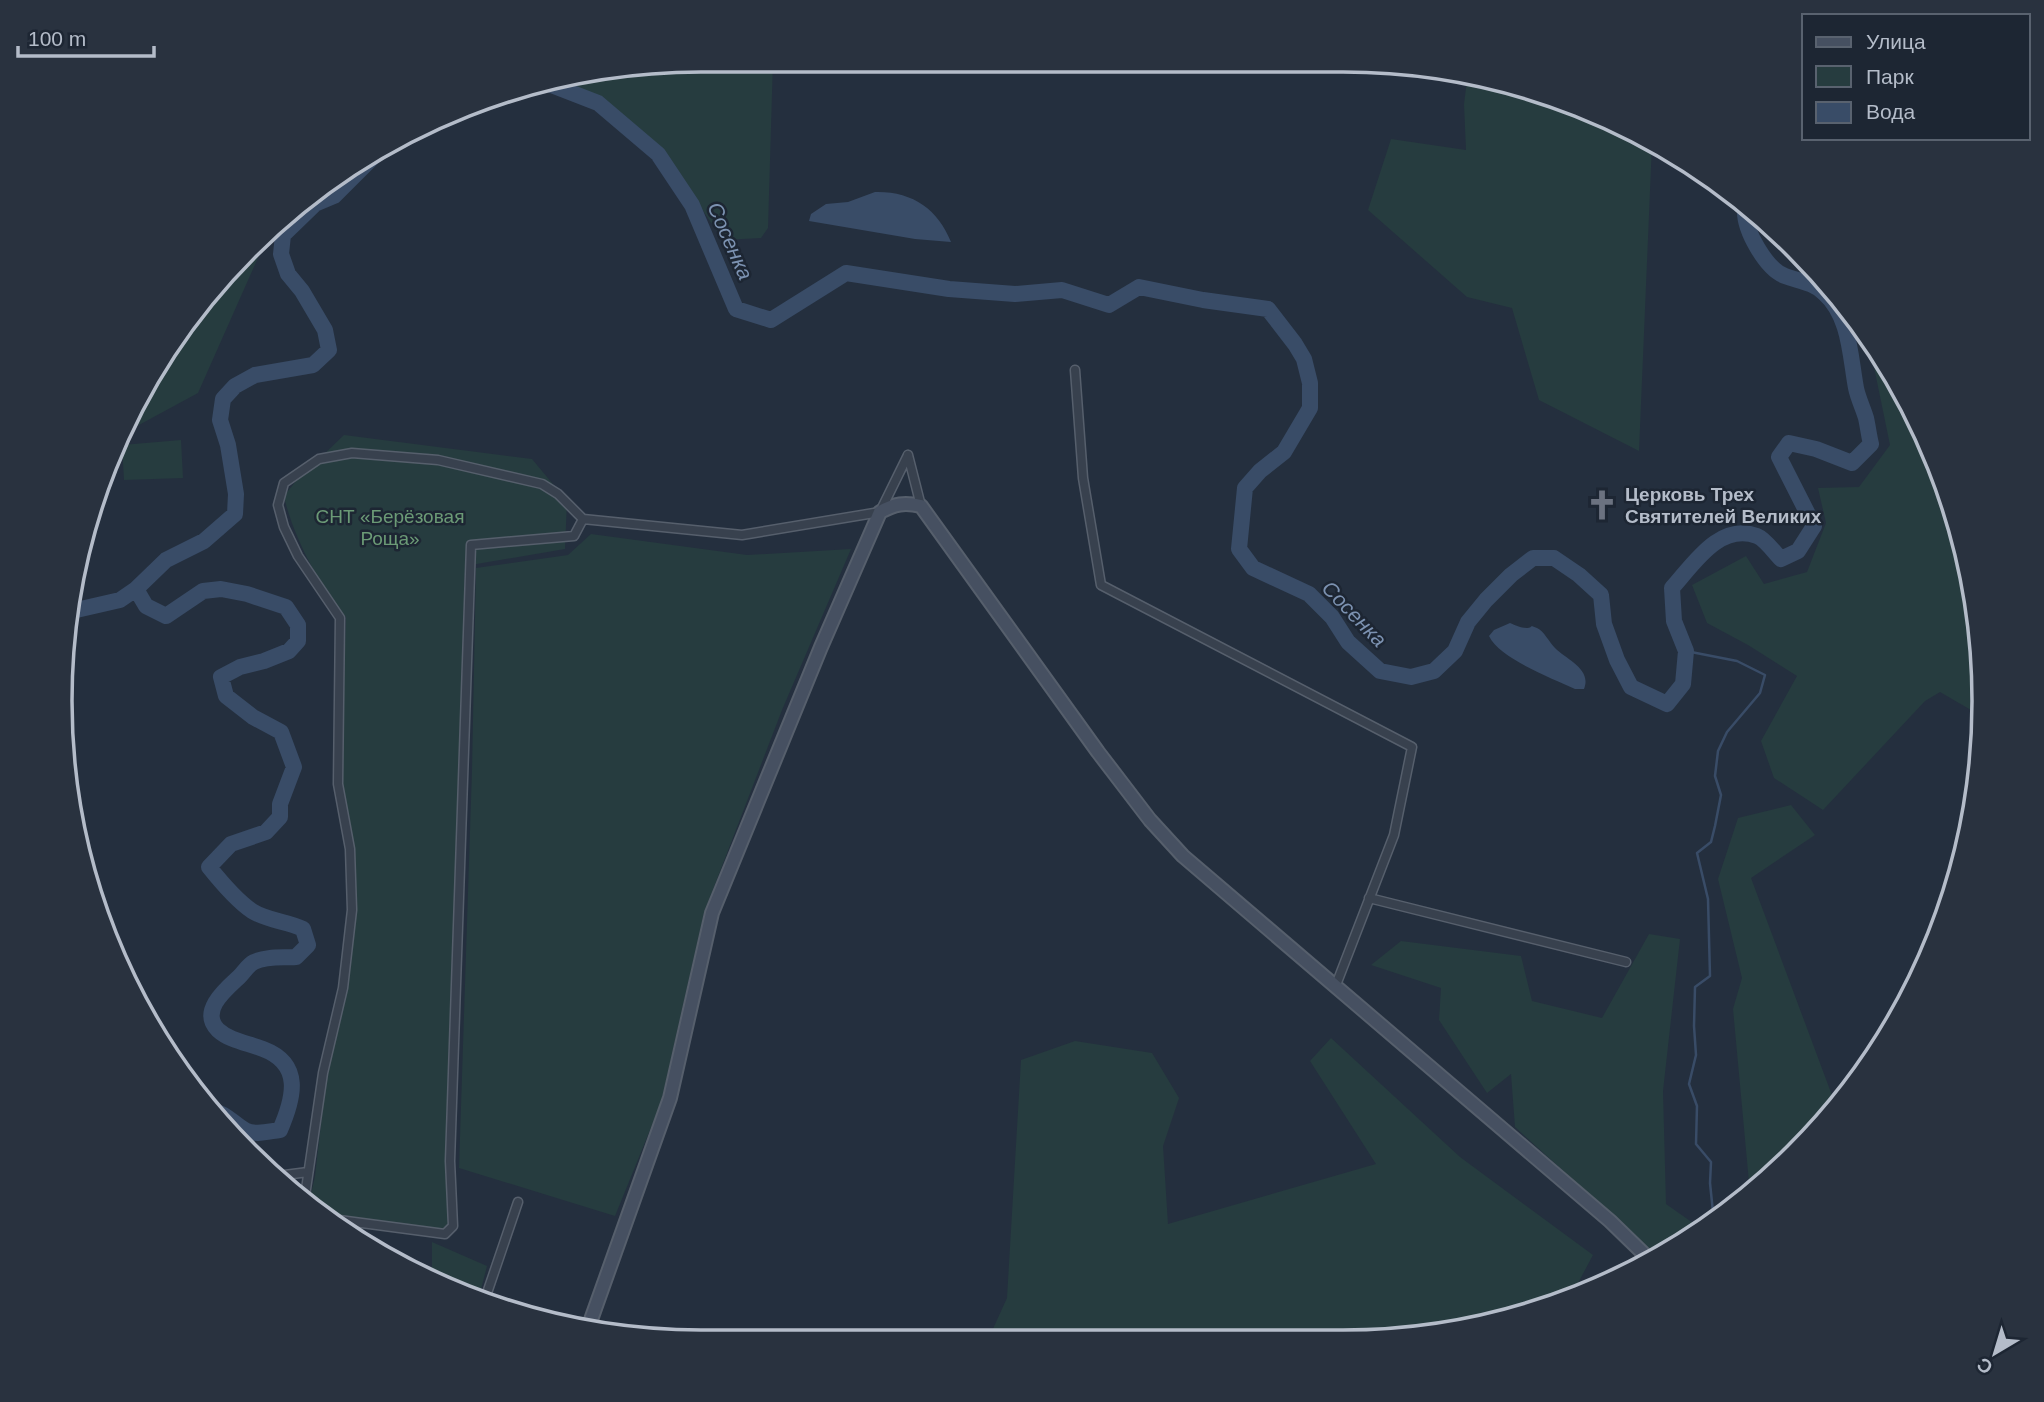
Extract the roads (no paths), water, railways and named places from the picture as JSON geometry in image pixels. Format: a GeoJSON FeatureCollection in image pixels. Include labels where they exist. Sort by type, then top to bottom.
{"type":"FeatureCollection","features":[{"type":"Feature","properties":{"kind":"street"},"geometry":{"type":"LineString","coordinates":[[1075,370],[1083,478],[1101,586],[1412,747],[1394,835],[1336,985]]}},
{"type":"Feature","properties":{"kind":"street"},"geometry":{"type":"LineString","coordinates":[[306,1190],[323,1073],[343,988],[352,910],[350,849],[338,785],[340,618],[298,555],[284,527],[278,505],[284,483],[319,459],[352,453],[438,460],[542,484],[558,494],[583,519],[742,535],[880,512],[894,504],[921,506]]}},
{"type":"Feature","properties":{"kind":"street"},"geometry":{"type":"LineString","coordinates":[[591,1320],[670,1098],[712,913],[821,647],[908,454],[921,506],[1150,820],[1184,856],[1610,1221],[1643,1254]]}},
{"type":"Feature","properties":{"kind":"street"},"geometry":{"type":"LineString","coordinates":[[347,1221],[445,1234],[453,1226],[451,1135],[471,545],[573,536],[583,519]]}},
{"type":"Feature","properties":{"kind":"street"},"geometry":{"type":"LineString","coordinates":[[1369,898],[1626,962]]}},
{"type":"Feature","properties":{"kind":"street"},"geometry":{"type":"LineString","coordinates":[[287,1175],[308,1172]]}},
{"type":"Feature","properties":{"kind":"street"},"geometry":{"type":"LineString","coordinates":[[487,1292],[518,1202]]}},
{"type":"Feature","properties":{"kind":"water"},"geometry":{"type":"Polygon","coordinates":[[[875,192],[901,195],[922,204],[939,220],[951,242],[915,239],[809,221],[811,214],[826,204],[848,202],[875,192]]]}},
{"type":"Feature","properties":{"kind":"water"},"geometry":{"type":"Polygon","coordinates":[[[1510,623],[1524,628],[1533,626],[1542,632],[1555,648],[1582,670],[1586,682],[1584,689],[1575,689],[1528,667],[1495,644],[1489,636],[1494,630],[1510,623]]]}},
{"type":"Feature","properties":{"kind":"waterway","name":"Сосенка"},"geometry":{"type":"LineString","coordinates":[[560,88],[598,103],[658,154],[692,205],[736,309],[771,320],[846,273],[949,289],[1015,294],[1062,290],[1109,305],[1139,287],[1268,309],[1304,359],[1310,383],[1310,408],[1284,452],[1260,471],[1245,488],[1239,549],[1253,568],[1309,594],[1332,617],[1348,642],[1380,671],[1411,677],[1434,671],[1455,651],[1468,622],[1511,575],[1533,558],[1554,558],[1579,575],[1601,595],[1604,624],[1617,660],[1631,687],[1667,704],[1683,684],[1686,651],[1674,621],[1672,588],[1708,548],[1731,535],[1743,533],[1757,536],[1781,559],[1798,551],[1814,526],[1779,457],[1789,443],[1816,449],[1852,463],[1871,444],[1856,388],[1848,337],[1840,316]]}},
{"type":"Feature","properties":{"kind":"waterway","name":"Сосенка"},"geometry":{"type":"LineString","coordinates":[[316,204],[334,196],[354,176]]}},
{"type":"Feature","properties":{"kind":"waterway","name":"Сосенка"},"geometry":{"type":"LineString","coordinates":[[234,1123],[249,1132],[280,1130],[289,1106],[292,1083],[290,1073],[276,1055],[218,1030],[211,1015],[213,1008],[222,994],[252,963],[269,958],[296,957],[308,945],[303,929],[252,911],[209,867],[231,844],[266,832],[280,817],[280,804],[294,767],[281,732],[253,717],[226,696],[221,677],[240,667],[289,651],[298,641],[298,625],[286,607],[247,594],[221,589],[203,591],[166,616],[146,606],[136,589],[166,560],[204,541],[235,514],[236,494],[228,445],[220,420],[223,399],[235,386],[255,375],[313,365],[329,350],[325,330],[302,291],[288,274],[281,254],[283,235],[312,207]]}},
{"type":"Feature","properties":{"kind":"waterway","name":"Сосенка"},"geometry":{"type":"LineString","coordinates":[[1746,218],[1752,238],[1771,266],[1785,276],[1817,288]]}},
{"type":"Feature","properties":{"kind":"waterway"},"geometry":{"type":"LineString","coordinates":[[79,609],[120,600],[136,589]]}},
{"type":"Feature","properties":{"kind":"waterway"},"geometry":{"type":"LineString","coordinates":[[1686,651],[1737,661],[1765,675],[1760,693],[1727,732],[1718,751],[1715,776],[1721,795],[1715,826],[1711,842],[1697,853],[1708,899],[1710,976],[1695,987],[1696,1055],[1689,1084],[1697,1106],[1696,1144],[1711,1162],[1713,1210]]}},
{"type":"Feature","properties":{"kind":"place","name":"Церковь Трех Святителей Великих"},"geometry":{"type":"Point","coordinates":[1602,505]}},
{"type":"Feature","properties":{"kind":"park label","name":"СНТ «Берёзовая Роща»"},"geometry":{"type":"Point","coordinates":[390,527]}}]}
